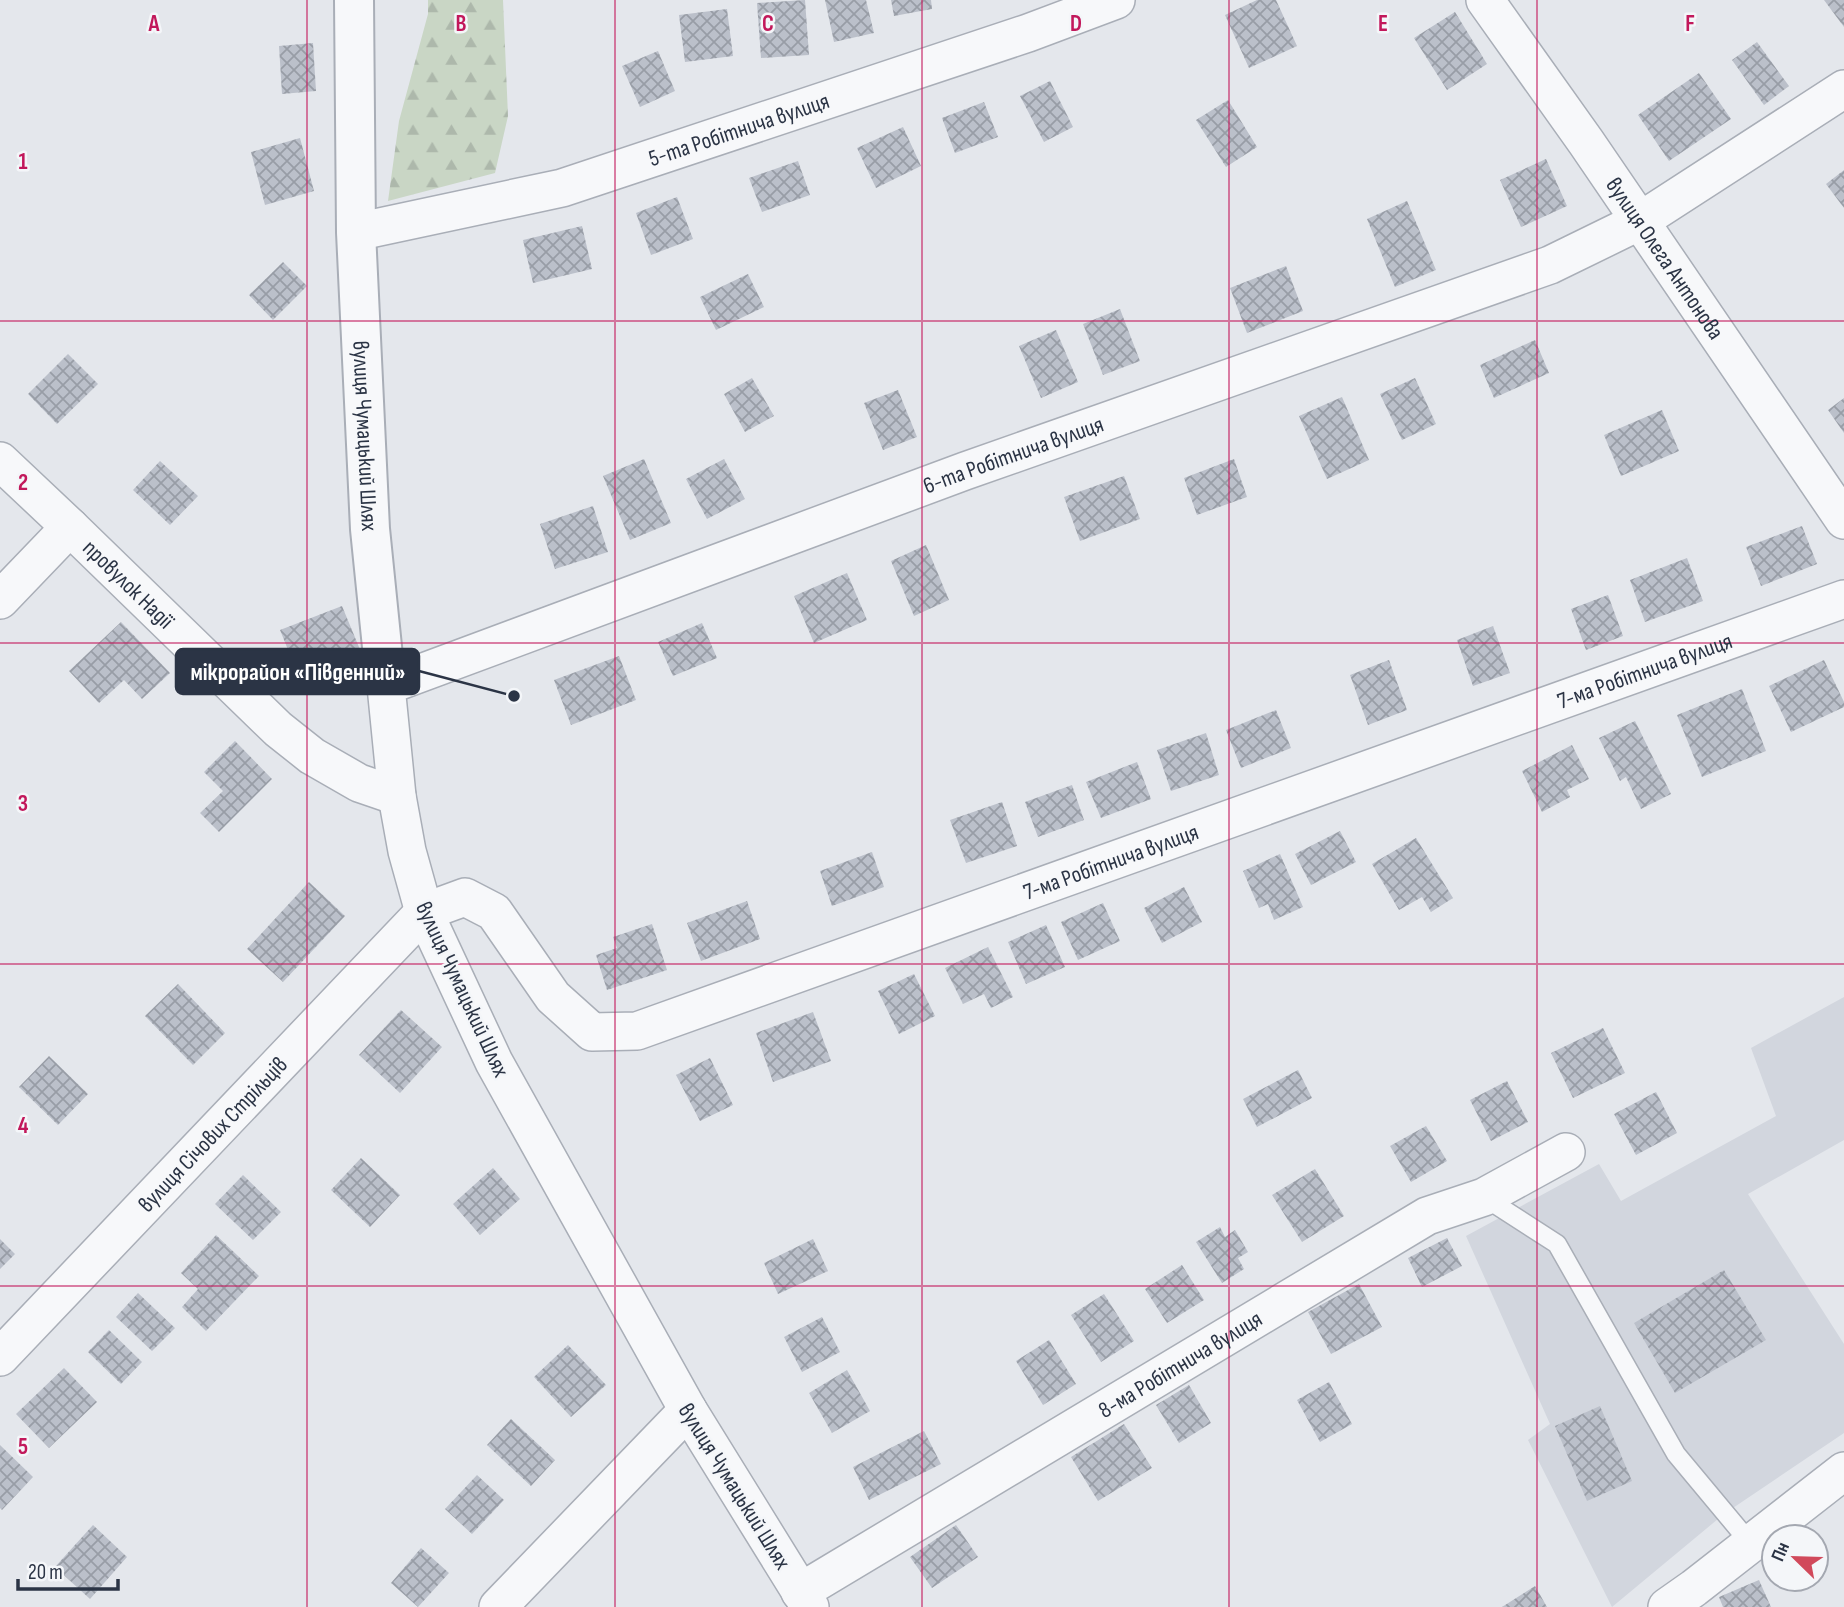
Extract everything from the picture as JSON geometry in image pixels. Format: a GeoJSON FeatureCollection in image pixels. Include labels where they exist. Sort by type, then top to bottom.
{"type":"FeatureCollection","features":[{"type":"Feature","properties":{"kind":"street","name":"вулиця Чумацький Шлях"},"geometry":{"type":"LineString","coordinates":[[354,0],[356,232],[370,529],[397,796],[407,851],[424,912],[494,1062],[688,1410],[805,1600]]}},
{"type":"Feature","properties":{"kind":"street","name":"5-та Робітнича вулиця"},"geometry":{"type":"LineString","coordinates":[[356,232],[562,188],[1015,37],[1116,0]]}},
{"type":"Feature","properties":{"kind":"street","name":"вулиця Олега Антонова"},"geometry":{"type":"LineString","coordinates":[[1485,0],[1844,520]]}},
{"type":"Feature","properties":{"kind":"street","name":"6-та Робітнича вулиця"},"geometry":{"type":"LineString","coordinates":[[386,686],[965,471],[1550,265],[1640,221],[1844,89]]}},
{"type":"Feature","properties":{"kind":"street","name":"провулок Надії"},"geometry":{"type":"LineString","coordinates":[[0,461],[278,729],[312,756],[359,783],[397,796]]}},
{"type":"Feature","properties":{"kind":"street"},"geometry":{"type":"LineString","coordinates":[[0,600],[70,527]]}},
{"type":"Feature","properties":{"kind":"street","name":"7-ма Робітнича вулиця"},"geometry":{"type":"LineString","coordinates":[[424,912],[465,897],[495,912],[552,997],[592,1032],[636,1031],[1844,599]]}},
{"type":"Feature","properties":{"kind":"street","name":"вулиця Січових Стрільців"},"geometry":{"type":"LineString","coordinates":[[0,1357],[424,912]]}},
{"type":"Feature","properties":{"kind":"street","name":"8-ма Робітнича вулиця"},"geometry":{"type":"LineString","coordinates":[[805,1600],[1427,1216],[1484,1197],[1566,1152]]}},
{"type":"Feature","properties":{"kind":"street"},"geometry":{"type":"LineString","coordinates":[[498,1607],[688,1410]]}},
{"type":"Feature","properties":{"kind":"street"},"geometry":{"type":"LineString","coordinates":[[1667,1607],[1844,1471]]}},
{"type":"Feature","properties":{"kind":"lane"},"geometry":{"type":"LineString","coordinates":[[1484,1197],[1557,1244],[1676,1454],[1751,1544]]}},
{"type":"Feature","properties":{"kind":"shaded area"},"geometry":{"type":"Polygon","coordinates":[[[1844,997],[1844,1140],[1748,1194],[1844,1344],[1844,1433],[1724,1514],[1612,1607],[1528,1440],[1550,1424],[1466,1236],[1599,1164],[1621,1201],[1776,1116],[1751,1048],[1844,997]]]}},
{"type":"Feature","properties":{"kind":"green space"},"geometry":{"type":"Polygon","coordinates":[[[428,0],[503,0],[508,116],[495,173],[388,201],[399,121],[428,14],[428,0]]]}},
{"type":"Feature","properties":{"kind":"building"},"geometry":{"type":"Polygon","coordinates":[[[805,0],[809,55],[761,58],[757,3],[805,0]]]}},
{"type":"Feature","properties":{"kind":"building"},"geometry":{"type":"Polygon","coordinates":[[[825,0],[866,0],[874,33],[834,42],[825,0]]]}},
{"type":"Feature","properties":{"kind":"building"},"geometry":{"type":"Polygon","coordinates":[[[891,0],[931,0],[932,9],[894,16],[891,0]]]}},
{"type":"Feature","properties":{"kind":"building"},"geometry":{"type":"Polygon","coordinates":[[[1257,0],[1276,0],[1297,46],[1249,68],[1225,15],[1257,0]]]}},
{"type":"Feature","properties":{"kind":"building"},"geometry":{"type":"Polygon","coordinates":[[[1824,0],[1844,0],[1844,27],[1824,0]]]}},
{"type":"Feature","properties":{"kind":"building"},"geometry":{"type":"Polygon","coordinates":[[[727,9],[733,56],[685,62],[679,15],[727,9]]]}},
{"type":"Feature","properties":{"kind":"building"},"geometry":{"type":"Polygon","coordinates":[[[1455,12],[1487,64],[1447,90],[1414,38],[1455,12]]]}},
{"type":"Feature","properties":{"kind":"building"},"geometry":{"type":"Polygon","coordinates":[[[1757,42],[1789,86],[1764,105],[1732,60],[1757,42]]]}},
{"type":"Feature","properties":{"kind":"building"},"geometry":{"type":"Polygon","coordinates":[[[313,43],[316,91],[282,94],[279,46],[313,43]]]}},
{"type":"Feature","properties":{"kind":"building"},"geometry":{"type":"Polygon","coordinates":[[[658,51],[675,91],[640,107],[622,66],[658,51]]]}},
{"type":"Feature","properties":{"kind":"building"},"geometry":{"type":"Polygon","coordinates":[[[1699,73],[1731,119],[1669,161],[1638,115],[1699,73]]]}},
{"type":"Feature","properties":{"kind":"building"},"geometry":{"type":"Polygon","coordinates":[[[1050,81],[1073,127],[1044,142],[1020,96],[1050,81]]]}},
{"type":"Feature","properties":{"kind":"building"},"geometry":{"type":"Polygon","coordinates":[[[1228,100],[1257,147],[1226,167],[1196,120],[1228,100]]]}},
{"type":"Feature","properties":{"kind":"building"},"geometry":{"type":"Polygon","coordinates":[[[984,102],[998,137],[955,153],[942,118],[984,102]]]}},
{"type":"Feature","properties":{"kind":"building"},"geometry":{"type":"Polygon","coordinates":[[[903,127],[921,166],[876,188],[857,148],[903,127]]]}},
{"type":"Feature","properties":{"kind":"building"},"geometry":{"type":"Polygon","coordinates":[[[300,138],[314,191],[265,205],[251,152],[300,138]]]}},
{"type":"Feature","properties":{"kind":"building"},"geometry":{"type":"Polygon","coordinates":[[[1546,159],[1567,206],[1521,227],[1500,180],[1546,159]]]}},
{"type":"Feature","properties":{"kind":"building"},"geometry":{"type":"Polygon","coordinates":[[[798,161],[810,195],[762,212],[749,178],[798,161]]]}},
{"type":"Feature","properties":{"kind":"building"},"geometry":{"type":"Polygon","coordinates":[[[1844,170],[1844,208],[1826,184],[1844,170]]]}},
{"type":"Feature","properties":{"kind":"building"},"geometry":{"type":"Polygon","coordinates":[[[677,197],[693,239],[651,255],[636,213],[677,197]]]}},
{"type":"Feature","properties":{"kind":"building"},"geometry":{"type":"Polygon","coordinates":[[[1407,201],[1436,270],[1395,287],[1367,219],[1407,201]]]}},
{"type":"Feature","properties":{"kind":"building"},"geometry":{"type":"Polygon","coordinates":[[[582,226],[592,269],[533,283],[523,240],[582,226]]]}},
{"type":"Feature","properties":{"kind":"building"},"geometry":{"type":"Polygon","coordinates":[[[283,262],[307,286],[273,320],[249,295],[283,262]]]}},
{"type":"Feature","properties":{"kind":"building"},"geometry":{"type":"Polygon","coordinates":[[[1286,266],[1303,311],[1247,333],[1230,288],[1286,266]]]}},
{"type":"Feature","properties":{"kind":"building"},"geometry":{"type":"Polygon","coordinates":[[[748,274],[764,307],[716,330],[700,297],[748,274]]]}},
{"type":"Feature","properties":{"kind":"building"},"geometry":{"type":"Polygon","coordinates":[[[1120,309],[1140,361],[1103,375],[1083,324],[1120,309]]]}},
{"type":"Feature","properties":{"kind":"building"},"geometry":{"type":"Polygon","coordinates":[[[1056,330],[1078,382],[1041,398],[1019,346],[1056,330]]]}},
{"type":"Feature","properties":{"kind":"building"},"geometry":{"type":"Polygon","coordinates":[[[1535,340],[1549,373],[1494,398],[1480,365],[1535,340]]]}},
{"type":"Feature","properties":{"kind":"building"},"geometry":{"type":"Polygon","coordinates":[[[68,354],[98,384],[57,424],[28,394],[68,354]]]}},
{"type":"Feature","properties":{"kind":"building"},"geometry":{"type":"Polygon","coordinates":[[[752,378],[774,416],[745,432],[724,394],[752,378]]]}},
{"type":"Feature","properties":{"kind":"building"},"geometry":{"type":"Polygon","coordinates":[[[1415,378],[1436,424],[1402,440],[1380,394],[1415,378]]]}},
{"type":"Feature","properties":{"kind":"building"},"geometry":{"type":"Polygon","coordinates":[[[898,390],[917,437],[883,450],[864,403],[898,390]]]}},
{"type":"Feature","properties":{"kind":"building"},"geometry":{"type":"Polygon","coordinates":[[[1342,397],[1369,460],[1327,479],[1299,416],[1342,397]]]}},
{"type":"Feature","properties":{"kind":"building"},"geometry":{"type":"Polygon","coordinates":[[[1844,398],[1844,433],[1828,410],[1844,398]]]}},
{"type":"Feature","properties":{"kind":"building"},"geometry":{"type":"Polygon","coordinates":[[[1662,410],[1679,451],[1621,476],[1604,435],[1662,410]]]}},
{"type":"Feature","properties":{"kind":"building"},"geometry":{"type":"Polygon","coordinates":[[[644,459],[671,523],[630,540],[603,476],[644,459]]]}},
{"type":"Feature","properties":{"kind":"building"},"geometry":{"type":"Polygon","coordinates":[[[724,459],[745,499],[707,519],[686,479],[724,459]]]}},
{"type":"Feature","properties":{"kind":"building"},"geometry":{"type":"Polygon","coordinates":[[[1234,459],[1247,497],[1197,515],[1184,478],[1234,459]]]}},
{"type":"Feature","properties":{"kind":"building"},"geometry":{"type":"Polygon","coordinates":[[[160,461],[198,496],[170,525],[133,490],[160,461]]]}},
{"type":"Feature","properties":{"kind":"building"},"geometry":{"type":"Polygon","coordinates":[[[1124,476],[1140,519],[1080,541],[1064,497],[1124,476]]]}},
{"type":"Feature","properties":{"kind":"building"},"geometry":{"type":"Polygon","coordinates":[[[593,506],[608,552],[555,569],[540,524],[593,506]]]}},
{"type":"Feature","properties":{"kind":"building"},"geometry":{"type":"Polygon","coordinates":[[[1802,526],[1817,564],[1761,586],[1746,547],[1802,526]]]}},
{"type":"Feature","properties":{"kind":"building"},"geometry":{"type":"Polygon","coordinates":[[[926,545],[949,600],[914,616],[891,561],[926,545]]]}},
{"type":"Feature","properties":{"kind":"building"},"geometry":{"type":"Polygon","coordinates":[[[1687,558],[1703,601],[1645,622],[1630,580],[1687,558]]]}},
{"type":"Feature","properties":{"kind":"building"},"geometry":{"type":"Polygon","coordinates":[[[847,573],[867,620],[814,643],[794,596],[847,573]]]}},
{"type":"Feature","properties":{"kind":"building"},"geometry":{"type":"Polygon","coordinates":[[[1608,595],[1623,636],[1586,650],[1571,609],[1608,595]]]}},
{"type":"Feature","properties":{"kind":"building"},"geometry":{"type":"Polygon","coordinates":[[[342,606],[361,652],[299,677],[280,630],[342,606]]]}},
{"type":"Feature","properties":{"kind":"building"},"geometry":{"type":"Polygon","coordinates":[[[121,622],[170,673],[142,699],[124,680],[99,703],[69,671],[121,622]]]}},
{"type":"Feature","properties":{"kind":"building"},"geometry":{"type":"Polygon","coordinates":[[[702,623],[717,658],[673,676],[658,642],[702,623]]]}},
{"type":"Feature","properties":{"kind":"building"},"geometry":{"type":"Polygon","coordinates":[[[1493,626],[1510,673],[1473,686],[1457,640],[1493,626]]]}},
{"type":"Feature","properties":{"kind":"building"},"geometry":{"type":"Polygon","coordinates":[[[619,656],[636,700],[571,725],[554,680],[619,656]]]}},
{"type":"Feature","properties":{"kind":"building"},"geometry":{"type":"Polygon","coordinates":[[[1389,660],[1407,710],[1368,725],[1350,675],[1389,660]]]}},
{"type":"Feature","properties":{"kind":"building"},"geometry":{"type":"Polygon","coordinates":[[[1824,660],[1844,707],[1791,732],[1769,686],[1824,660]]]}},
{"type":"Feature","properties":{"kind":"building"},"geometry":{"type":"Polygon","coordinates":[[[1742,689],[1766,751],[1702,777],[1677,715],[1742,689]]]}},
{"type":"Feature","properties":{"kind":"building"},"geometry":{"type":"Polygon","coordinates":[[[1276,710],[1291,748],[1241,768],[1226,730],[1276,710]]]}},
{"type":"Feature","properties":{"kind":"building"},"geometry":{"type":"Polygon","coordinates":[[[1635,721],[1671,794],[1641,809],[1626,777],[1620,781],[1599,738],[1635,721]]]}},
{"type":"Feature","properties":{"kind":"building"},"geometry":{"type":"Polygon","coordinates":[[[1206,733],[1219,775],[1171,791],[1157,750],[1206,733]]]}},
{"type":"Feature","properties":{"kind":"building"},"geometry":{"type":"Polygon","coordinates":[[[235,741],[272,779],[219,832],[200,813],[223,791],[204,772],[235,741]]]}},
{"type":"Feature","properties":{"kind":"building"},"geometry":{"type":"Polygon","coordinates":[[[1572,745],[1589,779],[1567,790],[1570,797],[1542,812],[1522,771],[1572,745]]]}},
{"type":"Feature","properties":{"kind":"building"},"geometry":{"type":"Polygon","coordinates":[[[1137,762],[1151,799],[1101,818],[1086,782],[1137,762]]]}},
{"type":"Feature","properties":{"kind":"building"},"geometry":{"type":"Polygon","coordinates":[[[1072,785],[1084,820],[1038,837],[1025,802],[1072,785]]]}},
{"type":"Feature","properties":{"kind":"building"},"geometry":{"type":"Polygon","coordinates":[[[1002,802],[1017,846],[966,863],[950,820],[1002,802]]]}},
{"type":"Feature","properties":{"kind":"building"},"geometry":{"type":"Polygon","coordinates":[[[1340,831],[1356,862],[1311,885],[1295,854],[1340,831]]]}},
{"type":"Feature","properties":{"kind":"building"},"geometry":{"type":"Polygon","coordinates":[[[1416,838],[1453,898],[1431,912],[1422,897],[1399,910],[1372,864],[1416,838]]]}},
{"type":"Feature","properties":{"kind":"building"},"geometry":{"type":"Polygon","coordinates":[[[872,852],[884,887],[832,906],[820,871],[872,852]]]}},
{"type":"Feature","properties":{"kind":"building"},"geometry":{"type":"Polygon","coordinates":[[[1280,854],[1303,907],[1274,920],[1268,904],[1259,908],[1243,871],[1280,854]]]}},
{"type":"Feature","properties":{"kind":"building"},"geometry":{"type":"Polygon","coordinates":[[[309,882],[345,916],[283,982],[247,949],[309,882]]]}},
{"type":"Feature","properties":{"kind":"building"},"geometry":{"type":"Polygon","coordinates":[[[1184,887],[1202,922],[1162,943],[1144,908],[1184,887]]]}},
{"type":"Feature","properties":{"kind":"building"},"geometry":{"type":"Polygon","coordinates":[[[747,901],[760,939],[701,961],[687,923],[747,901]]]}},
{"type":"Feature","properties":{"kind":"building"},"geometry":{"type":"Polygon","coordinates":[[[1103,903],[1120,941],[1078,960],[1061,922],[1103,903]]]}},
{"type":"Feature","properties":{"kind":"building"},"geometry":{"type":"Polygon","coordinates":[[[652,924],[667,970],[607,990],[596,955],[617,948],[613,937],[652,924]]]}},
{"type":"Feature","properties":{"kind":"building"},"geometry":{"type":"Polygon","coordinates":[[[1046,925],[1065,967],[1026,984],[1008,942],[1046,925]]]}},
{"type":"Feature","properties":{"kind":"building"},"geometry":{"type":"Polygon","coordinates":[[[988,947],[1013,997],[991,1008],[984,994],[963,1004],[945,968],[988,947]]]}},
{"type":"Feature","properties":{"kind":"building"},"geometry":{"type":"Polygon","coordinates":[[[914,974],[935,1016],[899,1034],[878,991],[914,974]]]}},
{"type":"Feature","properties":{"kind":"building"},"geometry":{"type":"Polygon","coordinates":[[[178,984],[225,1033],[193,1065],[145,1016],[178,984]]]}},
{"type":"Feature","properties":{"kind":"building"},"geometry":{"type":"Polygon","coordinates":[[[401,1010],[442,1047],[400,1093],[359,1055],[401,1010]]]}},
{"type":"Feature","properties":{"kind":"building"},"geometry":{"type":"Polygon","coordinates":[[[813,1012],[831,1061],[773,1082],[756,1033],[813,1012]]]}},
{"type":"Feature","properties":{"kind":"building"},"geometry":{"type":"Polygon","coordinates":[[[1603,1028],[1625,1073],[1573,1098],[1551,1053],[1603,1028]]]}},
{"type":"Feature","properties":{"kind":"building"},"geometry":{"type":"Polygon","coordinates":[[[49,1056],[88,1094],[58,1125],[19,1087],[49,1056]]]}},
{"type":"Feature","properties":{"kind":"building"},"geometry":{"type":"Polygon","coordinates":[[[710,1058],[733,1105],[700,1121],[676,1075],[710,1058]]]}},
{"type":"Feature","properties":{"kind":"building"},"geometry":{"type":"Polygon","coordinates":[[[1298,1070],[1312,1098],[1257,1127],[1243,1099],[1298,1070]]]}},
{"type":"Feature","properties":{"kind":"building"},"geometry":{"type":"Polygon","coordinates":[[[1507,1081],[1528,1122],[1491,1141],[1470,1100],[1507,1081]]]}},
{"type":"Feature","properties":{"kind":"building"},"geometry":{"type":"Polygon","coordinates":[[[1656,1092],[1677,1133],[1636,1155],[1614,1114],[1656,1092]]]}},
{"type":"Feature","properties":{"kind":"building"},"geometry":{"type":"Polygon","coordinates":[[[1426,1126],[1447,1161],[1411,1182],[1390,1146],[1426,1126]]]}},
{"type":"Feature","properties":{"kind":"building"},"geometry":{"type":"Polygon","coordinates":[[[361,1158],[400,1195],[370,1227],[331,1190],[361,1158]]]}},
{"type":"Feature","properties":{"kind":"building"},"geometry":{"type":"Polygon","coordinates":[[[493,1168],[520,1199],[480,1235],[453,1204],[493,1168]]]}},
{"type":"Feature","properties":{"kind":"building"},"geometry":{"type":"Polygon","coordinates":[[[1315,1169],[1344,1216],[1302,1242],[1272,1195],[1315,1169]]]}},
{"type":"Feature","properties":{"kind":"building"},"geometry":{"type":"Polygon","coordinates":[[[243,1175],[281,1212],[253,1240],[215,1204],[243,1175]]]}},
{"type":"Feature","properties":{"kind":"building"},"geometry":{"type":"Polygon","coordinates":[[[1220,1227],[1225,1237],[1235,1230],[1248,1252],[1238,1258],[1244,1269],[1222,1283],[1196,1242],[1220,1227]]]}},
{"type":"Feature","properties":{"kind":"building"},"geometry":{"type":"Polygon","coordinates":[[[216,1235],[259,1276],[206,1331],[182,1307],[198,1289],[181,1273],[216,1235]]]}},
{"type":"Feature","properties":{"kind":"building"},"geometry":{"type":"Polygon","coordinates":[[[1447,1238],[1462,1266],[1422,1287],[1408,1258],[1447,1238]]]}},
{"type":"Feature","properties":{"kind":"building"},"geometry":{"type":"Polygon","coordinates":[[[0,1239],[15,1254],[0,1269],[0,1239]]]}},
{"type":"Feature","properties":{"kind":"building"},"geometry":{"type":"Polygon","coordinates":[[[813,1239],[828,1271],[778,1294],[764,1263],[813,1239]]]}},
{"type":"Feature","properties":{"kind":"building"},"geometry":{"type":"Polygon","coordinates":[[[1182,1265],[1204,1300],[1167,1323],[1145,1289],[1182,1265]]]}},
{"type":"Feature","properties":{"kind":"building"},"geometry":{"type":"Polygon","coordinates":[[[1724,1270],[1766,1340],[1675,1393],[1634,1323],[1724,1270]]]}},
{"type":"Feature","properties":{"kind":"building"},"geometry":{"type":"Polygon","coordinates":[[[1359,1284],[1382,1327],[1331,1354],[1308,1312],[1359,1284]]]}},
{"type":"Feature","properties":{"kind":"building"},"geometry":{"type":"Polygon","coordinates":[[[138,1293],[175,1328],[152,1351],[116,1317],[138,1293]]]}},
{"type":"Feature","properties":{"kind":"building"},"geometry":{"type":"Polygon","coordinates":[[[1104,1294],[1134,1341],[1101,1362],[1071,1315],[1104,1294]]]}},
{"type":"Feature","properties":{"kind":"building"},"geometry":{"type":"Polygon","coordinates":[[[822,1317],[840,1352],[802,1372],[784,1337],[822,1317]]]}},
{"type":"Feature","properties":{"kind":"building"},"geometry":{"type":"Polygon","coordinates":[[[109,1330],[142,1362],[121,1384],[88,1352],[109,1330]]]}},
{"type":"Feature","properties":{"kind":"building"},"geometry":{"type":"Polygon","coordinates":[[[1049,1340],[1076,1384],[1043,1405],[1016,1361],[1049,1340]]]}},
{"type":"Feature","properties":{"kind":"building"},"geometry":{"type":"Polygon","coordinates":[[[568,1345],[606,1385],[571,1417],[534,1377],[568,1345]]]}},
{"type":"Feature","properties":{"kind":"building"},"geometry":{"type":"Polygon","coordinates":[[[64,1368],[97,1402],[49,1448],[16,1414],[64,1368]]]}},
{"type":"Feature","properties":{"kind":"building"},"geometry":{"type":"Polygon","coordinates":[[[847,1370],[870,1411],[832,1433],[809,1393],[847,1370]]]}},
{"type":"Feature","properties":{"kind":"building"},"geometry":{"type":"Polygon","coordinates":[[[1329,1382],[1352,1424],[1320,1442],[1297,1400],[1329,1382]]]}},
{"type":"Feature","properties":{"kind":"building"},"geometry":{"type":"Polygon","coordinates":[[[1189,1385],[1211,1423],[1179,1443],[1156,1405],[1189,1385]]]}},
{"type":"Feature","properties":{"kind":"building"},"geometry":{"type":"Polygon","coordinates":[[[1600,1406],[1632,1481],[1587,1501],[1555,1426],[1600,1406]]]}},
{"type":"Feature","properties":{"kind":"building"},"geometry":{"type":"Polygon","coordinates":[[[511,1419],[555,1460],[531,1486],[487,1445],[511,1419]]]}},
{"type":"Feature","properties":{"kind":"building"},"geometry":{"type":"Polygon","coordinates":[[[1124,1424],[1152,1468],[1098,1501],[1071,1457],[1124,1424]]]}},
{"type":"Feature","properties":{"kind":"building"},"geometry":{"type":"Polygon","coordinates":[[[924,1431],[941,1464],[869,1500],[853,1467],[924,1431]]]}},
{"type":"Feature","properties":{"kind":"building"},"geometry":{"type":"Polygon","coordinates":[[[0,1445],[33,1477],[2,1510],[0,1508],[0,1445]]]}},
{"type":"Feature","properties":{"kind":"building"},"geometry":{"type":"Polygon","coordinates":[[[477,1475],[504,1500],[472,1534],[445,1509],[477,1475]]]}},
{"type":"Feature","properties":{"kind":"building"},"geometry":{"type":"Polygon","coordinates":[[[93,1525],[127,1557],[90,1599],[55,1567],[93,1525]]]}},
{"type":"Feature","properties":{"kind":"building"},"geometry":{"type":"Polygon","coordinates":[[[956,1525],[978,1557],[932,1588],[910,1557],[956,1525]]]}},
{"type":"Feature","properties":{"kind":"building"},"geometry":{"type":"Polygon","coordinates":[[[421,1548],[449,1573],[418,1607],[391,1583],[421,1548]]]}},
{"type":"Feature","properties":{"kind":"building"},"geometry":{"type":"Polygon","coordinates":[[[1759,1580],[1760,1593],[1765,1593],[1771,1607],[1723,1607],[1719,1597],[1759,1580]]]}},
{"type":"Feature","properties":{"kind":"building"},"geometry":{"type":"Polygon","coordinates":[[[1535,1586],[1547,1607],[1502,1607],[1535,1586]]]}},
{"type":"Feature","properties":{"kind":"place","name":"мікрорайон «Південний»"},"geometry":{"type":"Point","coordinates":[514,696]}}]}
